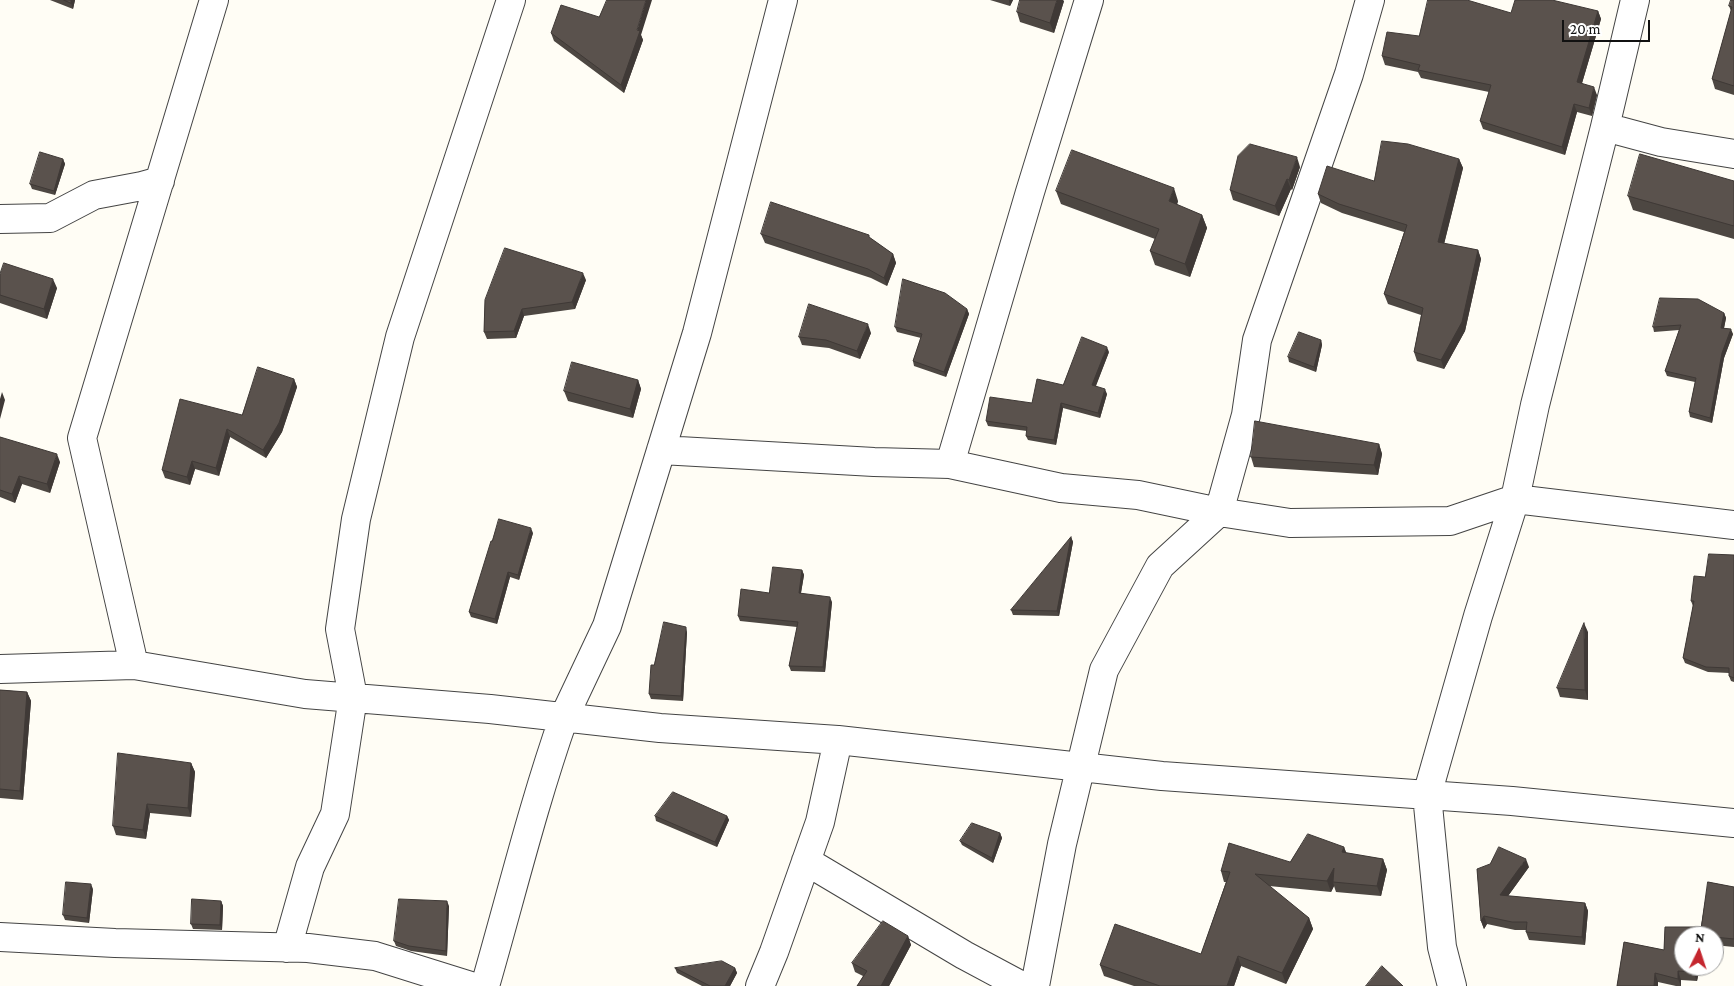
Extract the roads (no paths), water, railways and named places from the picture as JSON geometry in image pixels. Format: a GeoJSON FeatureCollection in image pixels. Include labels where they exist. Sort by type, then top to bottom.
{"type":"FeatureCollection","features":[{"type":"Feature","properties":{"kind":"street"},"geometry":{"type":"LineString","coordinates":[[134,665],[82,438],[214,0]]}},
{"type":"Feature","properties":{"kind":"street"},"geometry":{"type":"LineString","coordinates":[[287,948],[310,867],[335,814],[353,698],[340,629],[356,519],[400,337],[511,0]]}},
{"type":"Feature","properties":{"kind":"street"},"geometry":{"type":"LineString","coordinates":[[485,986],[538,797],[564,717],[606,626],[697,333],[783,0]]}},
{"type":"Feature","properties":{"kind":"street"},"geometry":{"type":"LineString","coordinates":[[950,464],[1089,0]]}},
{"type":"Feature","properties":{"kind":"street"},"geometry":{"type":"LineString","coordinates":[[1035,986],[1062,844],[1079,767],[1104,670],[1160,566],[1219,512],[1246,415],[1257,340],[1349,74],[1370,0]]}},
{"type":"Feature","properties":{"kind":"street"},"geometry":{"type":"LineString","coordinates":[[1452,986],[1442,947],[1427,795],[1478,616],[1515,499],[1535,405],[1606,127],[1635,0]]}},
{"type":"Feature","properties":{"kind":"street"},"geometry":{"type":"LineString","coordinates":[[1606,127],[1661,142],[1734,154]]}},
{"type":"Feature","properties":{"kind":"street"},"geometry":{"type":"LineString","coordinates":[[0,219],[50,218],[94,195],[142,186],[160,180]]}},
{"type":"Feature","properties":{"kind":"street"},"geometry":{"type":"LineString","coordinates":[[661,450],[874,462],[950,464],[1061,488],[1138,495],[1219,512],[1290,523],[1450,521],[1515,499],[1734,525]]}},
{"type":"Feature","properties":{"kind":"street"},"geometry":{"type":"LineString","coordinates":[[0,669],[134,665],[306,694],[564,717],[660,728],[838,740],[1162,776],[1512,801],[1734,823]]}},
{"type":"Feature","properties":{"kind":"street"},"geometry":{"type":"LineString","coordinates":[[760,986],[820,822],[838,740]]}},
{"type":"Feature","properties":{"kind":"street"},"geometry":{"type":"LineString","coordinates":[[806,861],[964,955],[1022,986]]}},
{"type":"Feature","properties":{"kind":"street"},"geometry":{"type":"LineString","coordinates":[[0,937],[115,944],[308,948],[375,956],[471,986]]}}]}
